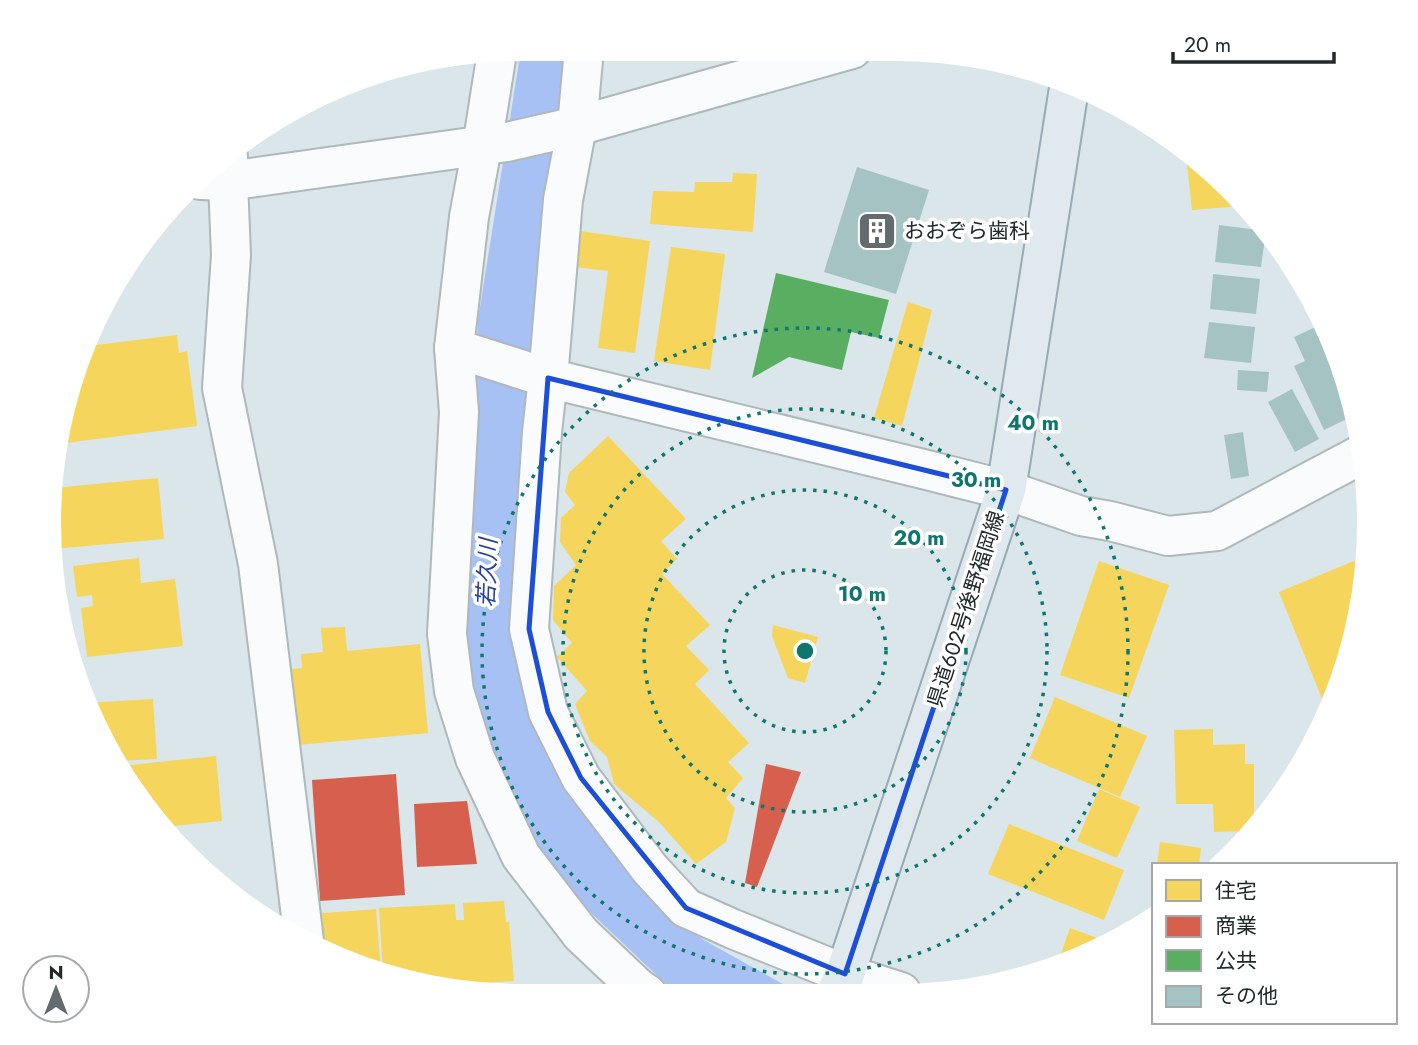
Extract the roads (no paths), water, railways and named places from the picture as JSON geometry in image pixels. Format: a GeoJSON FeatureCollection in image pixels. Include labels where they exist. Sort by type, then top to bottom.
{"type":"FeatureCollection","features":[{"type":"Feature","properties":{"kind":"main road","name":"県道602号後野福岡線"},"geometry":{"type":"LineString","coordinates":[[840,983],[1006,490],[1068,95]]}},
{"type":"Feature","properties":{"kind":"street"},"geometry":{"type":"LineString","coordinates":[[581,61],[563,200],[542,432],[529,629],[548,712],[581,778],[650,869],[686,908],[840,983]]}},
{"type":"Feature","properties":{"kind":"street"},"geometry":{"type":"LineString","coordinates":[[224,172],[495,144],[572,127],[809,61]]}},
{"type":"Feature","properties":{"kind":"street"},"geometry":{"type":"LineString","coordinates":[[497,62],[495,144],[469,217],[454,348],[459,412],[447,634],[454,691],[475,758],[522,856],[581,934],[634,984]]}},
{"type":"Feature","properties":{"kind":"street"},"geometry":{"type":"LineString","coordinates":[[219,175],[231,255],[222,388],[258,564],[302,928]]}},
{"type":"Feature","properties":{"kind":"street"},"geometry":{"type":"LineString","coordinates":[[454,348],[548,378],[1006,490],[1082,516],[1168,536],[1217,531],[1352,459]]}},
{"type":"Feature","properties":{"kind":"water","name":"若久川"},"geometry":{"type":"Polygon","coordinates":[[[519,61],[562,61],[553,210],[514,624],[659,902],[702,939],[783,984],[666,984],[569,892],[513,805],[482,734],[461,628],[478,320],[519,61]]]}},
{"type":"Feature","properties":{"kind":"place","name":"おおぞら歯科"},"geometry":{"type":"Point","coordinates":[877,231]}}]}
